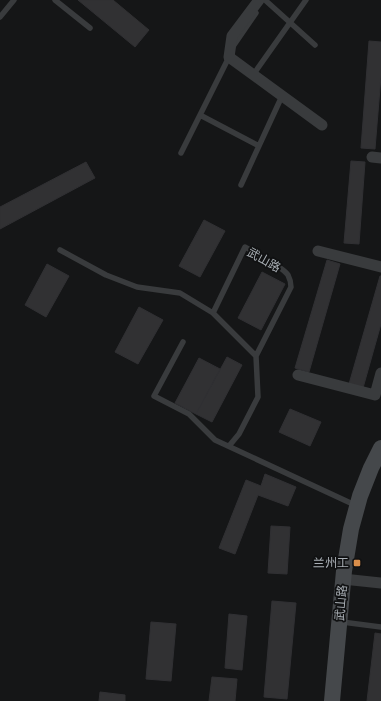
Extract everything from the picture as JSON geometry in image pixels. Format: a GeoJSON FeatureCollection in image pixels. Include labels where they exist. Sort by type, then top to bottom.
{"type":"FeatureCollection","features":[{"type":"Feature","properties":{"kind":"main road","name":"武山路"},"geometry":{"type":"LineString","coordinates":[[332,701],[343,579],[351,529],[360,496],[381,448]]}},
{"type":"Feature","properties":{"kind":"street"},"geometry":{"type":"LineString","coordinates":[[260,0],[232,36],[229,54],[253,75],[322,125]]}},
{"type":"Feature","properties":{"kind":"street"},"geometry":{"type":"LineString","coordinates":[[318,251],[381,267]]}},
{"type":"Feature","properties":{"kind":"street"},"geometry":{"type":"LineString","coordinates":[[298,375],[375,395],[381,373]]}},
{"type":"Feature","properties":{"kind":"street"},"geometry":{"type":"LineString","coordinates":[[343,579],[381,583]]}},
{"type":"Feature","properties":{"kind":"lane"},"geometry":{"type":"LineString","coordinates":[[0,17],[14,0]]}},
{"type":"Feature","properties":{"kind":"lane"},"geometry":{"type":"LineString","coordinates":[[55,0],[90,28]]}},
{"type":"Feature","properties":{"kind":"lane"},"geometry":{"type":"LineString","coordinates":[[181,153],[229,54],[265,0],[315,45]]}},
{"type":"Feature","properties":{"kind":"lane"},"geometry":{"type":"LineString","coordinates":[[253,75],[306,0]]}},
{"type":"Feature","properties":{"kind":"lane"},"geometry":{"type":"LineString","coordinates":[[241,185],[282,96]]}},
{"type":"Feature","properties":{"kind":"lane"},"geometry":{"type":"LineString","coordinates":[[200,115],[259,146]]}},
{"type":"Feature","properties":{"kind":"lane","name":"武山路"},"geometry":{"type":"LineString","coordinates":[[213,313],[245,247],[285,272],[290,279],[291,288],[256,356]]}},
{"type":"Feature","properties":{"kind":"lane"},"geometry":{"type":"LineString","coordinates":[[60,250],[106,275],[137,287],[180,293],[213,313],[256,356],[258,397],[239,434],[230,446]]}},
{"type":"Feature","properties":{"kind":"lane"},"geometry":{"type":"LineString","coordinates":[[183,342],[154,396],[189,414],[215,440],[357,506]]}},
{"type":"Feature","properties":{"kind":"lane"},"geometry":{"type":"LineString","coordinates":[[339,622],[381,627]]}},
{"type":"Feature","properties":{"kind":"building"},"geometry":{"type":"Polygon","coordinates":[[[78,0],[113,0],[149,30],[135,47],[78,0]]]}},
{"type":"Feature","properties":{"kind":"building"},"geometry":{"type":"Polygon","coordinates":[[[369,41],[381,42],[381,76],[375,149],[361,148],[369,41]]]}},
{"type":"Feature","properties":{"kind":"building"},"geometry":{"type":"Polygon","coordinates":[[[351,161],[365,162],[359,244],[344,243],[351,161]]]}},
{"type":"Feature","properties":{"kind":"building"},"geometry":{"type":"Polygon","coordinates":[[[86,162],[95,178],[0,229],[0,207],[86,162]]]}},
{"type":"Feature","properties":{"kind":"building"},"geometry":{"type":"Polygon","coordinates":[[[204,220],[225,231],[200,277],[179,266],[204,220]]]}},
{"type":"Feature","properties":{"kind":"building"},"geometry":{"type":"Polygon","coordinates":[[[327,260],[340,264],[309,372],[295,368],[327,260]]]}},
{"type":"Feature","properties":{"kind":"building"},"geometry":{"type":"Polygon","coordinates":[[[47,264],[69,276],[46,317],[25,305],[47,264]]]}},
{"type":"Feature","properties":{"kind":"building"},"geometry":{"type":"Polygon","coordinates":[[[262,272],[285,284],[261,330],[238,318],[262,272]]]}},
{"type":"Feature","properties":{"kind":"building"},"geometry":{"type":"Polygon","coordinates":[[[380,276],[381,324],[363,388],[349,384],[380,276]]]}},
{"type":"Feature","properties":{"kind":"building"},"geometry":{"type":"Polygon","coordinates":[[[139,307],[163,320],[138,364],[115,352],[139,307]]]}},
{"type":"Feature","properties":{"kind":"building"},"geometry":{"type":"Polygon","coordinates":[[[227,357],[242,365],[212,422],[196,414],[227,357]]]}},
{"type":"Feature","properties":{"kind":"building"},"geometry":{"type":"Polygon","coordinates":[[[199,358],[220,369],[196,414],[175,403],[199,358]]]}},
{"type":"Feature","properties":{"kind":"building"},"geometry":{"type":"Polygon","coordinates":[[[290,409],[321,422],[310,446],[279,432],[290,409]]]}},
{"type":"Feature","properties":{"kind":"building"},"geometry":{"type":"Polygon","coordinates":[[[265,474],[296,487],[288,506],[258,495],[235,554],[219,548],[246,480],[261,486],[265,474]]]}},
{"type":"Feature","properties":{"kind":"building"},"geometry":{"type":"Polygon","coordinates":[[[271,526],[290,527],[287,574],[268,573],[271,526]]]}},
{"type":"Feature","properties":{"kind":"building"},"geometry":{"type":"Polygon","coordinates":[[[272,601],[296,603],[287,699],[264,697],[272,601]]]}},
{"type":"Feature","properties":{"kind":"building"},"geometry":{"type":"Polygon","coordinates":[[[229,614],[247,616],[242,670],[225,668],[229,614]]]}},
{"type":"Feature","properties":{"kind":"building"},"geometry":{"type":"Polygon","coordinates":[[[151,622],[176,624],[171,681],[146,679],[151,622]]]}},
{"type":"Feature","properties":{"kind":"building"},"geometry":{"type":"Polygon","coordinates":[[[375,633],[381,634],[381,701],[367,701],[375,633]]]}},
{"type":"Feature","properties":{"kind":"building"},"geometry":{"type":"Polygon","coordinates":[[[212,677],[237,679],[235,701],[209,701],[212,677]]]}},
{"type":"Feature","properties":{"kind":"building"},"geometry":{"type":"Polygon","coordinates":[[[100,692],[125,695],[125,701],[99,701],[100,692]]]}},
{"type":"Feature","properties":{"kind":"place","name":"兰州工"},"geometry":{"type":"Point","coordinates":[357,563]}}]}
